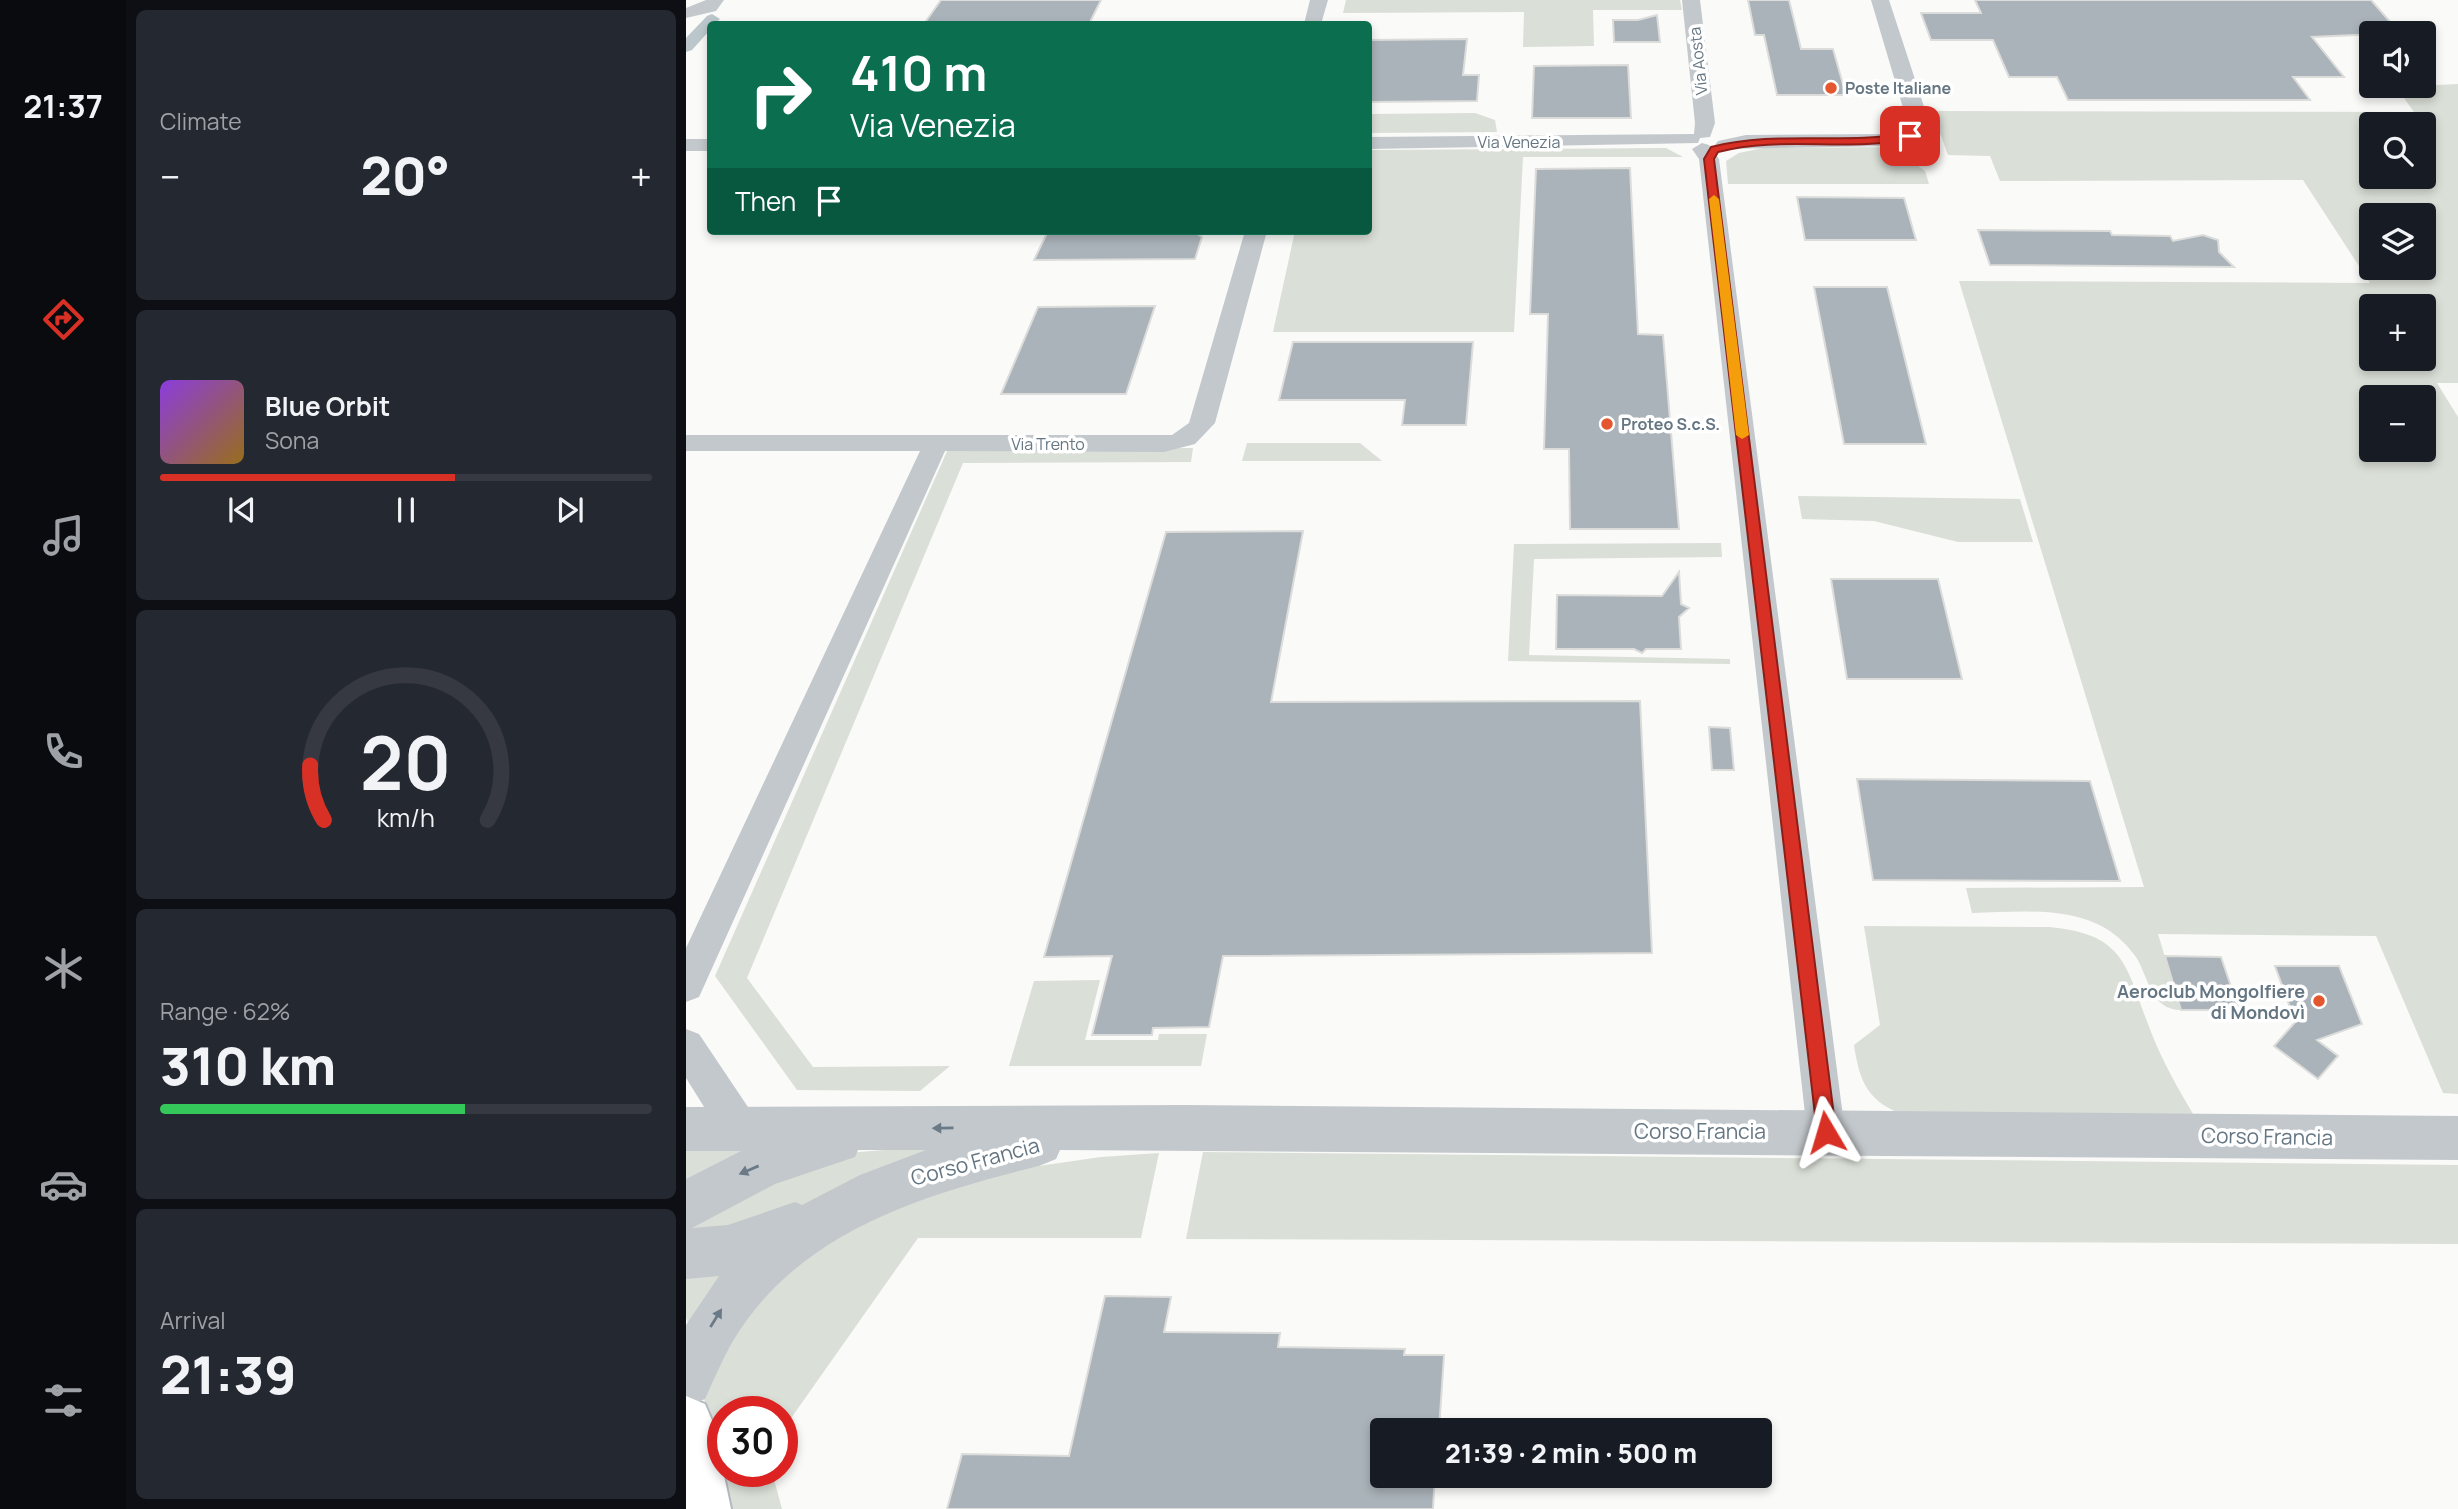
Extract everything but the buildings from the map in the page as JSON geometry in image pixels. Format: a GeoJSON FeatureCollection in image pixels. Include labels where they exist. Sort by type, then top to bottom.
{"type":"FeatureCollection","features":[{"type":"Feature","properties":{"kind":"main road"},"geometry":{"type":"LineString","coordinates":[[686,1423],[703,1509]]}},
{"type":"Feature","properties":{"kind":"street"},"geometry":{"type":"LineString","coordinates":[[689,14],[710,7],[715,0]]}},
{"type":"Feature","properties":{"kind":"street"},"geometry":{"type":"LineString","coordinates":[[1314,21],[1319,0]]}},
{"type":"Feature","properties":{"kind":"street","name":"Via Aosta"},"geometry":{"type":"LineString","coordinates":[[1691,0],[1826,1132]]}},
{"type":"Feature","properties":{"kind":"street","name":"Via Venezia"},"geometry":{"type":"LineString","coordinates":[[1372,143],[1900,139],[1918,131],[1920,125],[1880,0]]}},
{"type":"Feature","properties":{"kind":"street"},"geometry":{"type":"LineString","coordinates":[[686,145],[707,145]]}},
{"type":"Feature","properties":{"kind":"street","name":"Via Trento"},"geometry":{"type":"LineString","coordinates":[[686,443],[1164,444],[1194,433],[1202,423],[1255,235]]}},
{"type":"Feature","properties":{"kind":"street"},"geometry":{"type":"LineString","coordinates":[[686,986],[936,444]]}},
{"type":"Feature","properties":{"kind":"street"},"geometry":{"type":"LineString","coordinates":[[686,1046],[740,1129]]}},
{"type":"Feature","properties":{"kind":"street","name":"Corso Francia"},"geometry":{"type":"LineString","coordinates":[[686,1254],[727,1250],[844,1206],[883,1188],[966,1160],[1110,1127]]}},
{"type":"Feature","properties":{"kind":"street","name":"Corso Francia"},"geometry":{"type":"LineString","coordinates":[[686,1129],[1110,1127],[2458,1138]]}},
{"type":"Feature","properties":{"kind":"street","name":"Corso Francia"},"geometry":{"type":"LineString","coordinates":[[686,1207],[733,1177],[770,1161],[884,1128]]}},
{"type":"Feature","properties":{"kind":"street","name":"Corso Francia"},"geometry":{"type":"LineString","coordinates":[[686,1380],[708,1331],[728,1300],[784,1247],[844,1206]]}},
{"type":"Feature","properties":{"kind":"shaded area"},"geometry":{"type":"Polygon","coordinates":[[[1346,0],[1680,0],[1682,10],[1593,10],[1594,46],[1523,47],[1524,12],[1343,13],[1346,0]]]}},
{"type":"Feature","properties":{"kind":"shaded area"},"geometry":{"type":"Polygon","coordinates":[[[2458,84],[2458,383],[2437,383],[2458,417],[2458,1094],[2443,1093],[2376,936],[2158,934],[2181,1010],[2171,1009],[2157,999],[2136,957],[2122,941],[2105,928],[2074,916],[2057,913],[1972,913],[1966,888],[2144,887],[1959,281],[2370,283],[2368,280],[2436,280],[2436,203],[2359,203],[2359,266],[2303,180],[2000,181],[1990,156],[1948,155],[1932,111],[2414,112],[2404,98],[2436,98],[2436,85],[2458,84]]]}},
{"type":"Feature","properties":{"kind":"shaded area"},"geometry":{"type":"Polygon","coordinates":[[[1475,113],[1495,120],[1497,132],[1372,133],[1372,114],[1475,113]]]}},
{"type":"Feature","properties":{"kind":"shaded area"},"geometry":{"type":"Polygon","coordinates":[[[1892,147],[1925,171],[1929,184],[1728,184],[1726,161],[1739,153],[1763,148],[1892,147]]]}},
{"type":"Feature","properties":{"kind":"shaded area"},"geometry":{"type":"Polygon","coordinates":[[[1666,148],[1683,157],[1523,157],[1514,332],[1273,332],[1294,235],[1372,235],[1372,150],[1666,148]]]}},
{"type":"Feature","properties":{"kind":"shaded area"},"geometry":{"type":"Polygon","coordinates":[[[1247,443],[1360,443],[1382,461],[1242,461],[1247,443]]]}},
{"type":"Feature","properties":{"kind":"shaded area"},"geometry":{"type":"Polygon","coordinates":[[[1193,448],[1191,462],[963,463],[747,978],[813,1067],[950,1066],[920,1091],[797,1090],[715,976],[948,449],[1193,448]]]}},
{"type":"Feature","properties":{"kind":"shaded area"},"geometry":{"type":"Polygon","coordinates":[[[1798,496],[2020,499],[2033,542],[1958,542],[1874,521],[1802,519],[1798,496]]]}},
{"type":"Feature","properties":{"kind":"shaded area"},"geometry":{"type":"Polygon","coordinates":[[[1721,543],[1722,557],[1534,559],[1529,655],[1730,659],[1730,664],[1508,661],[1514,544],[1721,543]]]}},
{"type":"Feature","properties":{"kind":"shaded area"},"geometry":{"type":"Polygon","coordinates":[[[1864,926],[2049,927],[2095,937],[2120,958],[2129,973],[2161,1055],[2196,1119],[1909,1117],[1895,1112],[1876,1099],[1863,1082],[1854,1045],[1880,1025],[1864,926]]]}},
{"type":"Feature","properties":{"kind":"shaded area"},"geometry":{"type":"Polygon","coordinates":[[[1100,980],[1085,1040],[1158,1040],[1159,1034],[1207,1034],[1201,1066],[1009,1066],[1034,981],[1100,980]]]}},
{"type":"Feature","properties":{"kind":"shaded area"},"geometry":{"type":"Polygon","coordinates":[[[994,1141],[845,1192],[686,1241],[686,1221],[847,1153],[994,1141]]]}},
{"type":"Feature","properties":{"kind":"shaded area"},"geometry":{"type":"Polygon","coordinates":[[[801,1142],[686,1193],[686,1145],[801,1142]]]}},
{"type":"Feature","properties":{"kind":"shaded area"},"geometry":{"type":"Polygon","coordinates":[[[1203,1152],[2458,1165],[2458,1244],[1186,1239],[1203,1152]]]}},
{"type":"Feature","properties":{"kind":"shaded area"},"geometry":{"type":"Polygon","coordinates":[[[1159,1153],[1141,1238],[918,1238],[798,1408],[798,1396],[707,1396],[707,1411],[704,1398],[723,1337],[815,1240],[991,1173],[1101,1157],[1159,1153]]]}},
{"type":"Feature","properties":{"kind":"shaded area"},"geometry":{"type":"Polygon","coordinates":[[[728,1263],[691,1334],[686,1317],[686,1268],[728,1263]]]}},
{"type":"Feature","properties":{"kind":"shaded area"},"geometry":{"type":"Polygon","coordinates":[[[725,1487],[776,1487],[782,1509],[730,1509],[725,1487]]]}},
{"type":"Feature","properties":{"kind":"waterway"},"geometry":{"type":"LineString","coordinates":[[686,47],[707,24]]}},
{"type":"Feature","properties":{"kind":"slow traffic"},"geometry":{"type":"LineString","coordinates":[[1714,199],[1742,435]]}},
{"type":"Feature","properties":{"kind":"place","name":"Poste Italiane"},"geometry":{"type":"Point","coordinates":[1831,88]}},
{"type":"Feature","properties":{"kind":"place","name":"Proteo S.c.S."},"geometry":{"type":"Point","coordinates":[1607,424]}},
{"type":"Feature","properties":{"kind":"place","name":"Aeroclub Mongolfiere di Mondovì"},"geometry":{"type":"Point","coordinates":[2319,1001]}},
{"type":"Feature","properties":{"kind":"route"},"geometry":{"type":"LineString","coordinates":[[1826,1132],[1709,159],[1714,150],[1746,141],[1886,140],[1910,136]]}}]}
